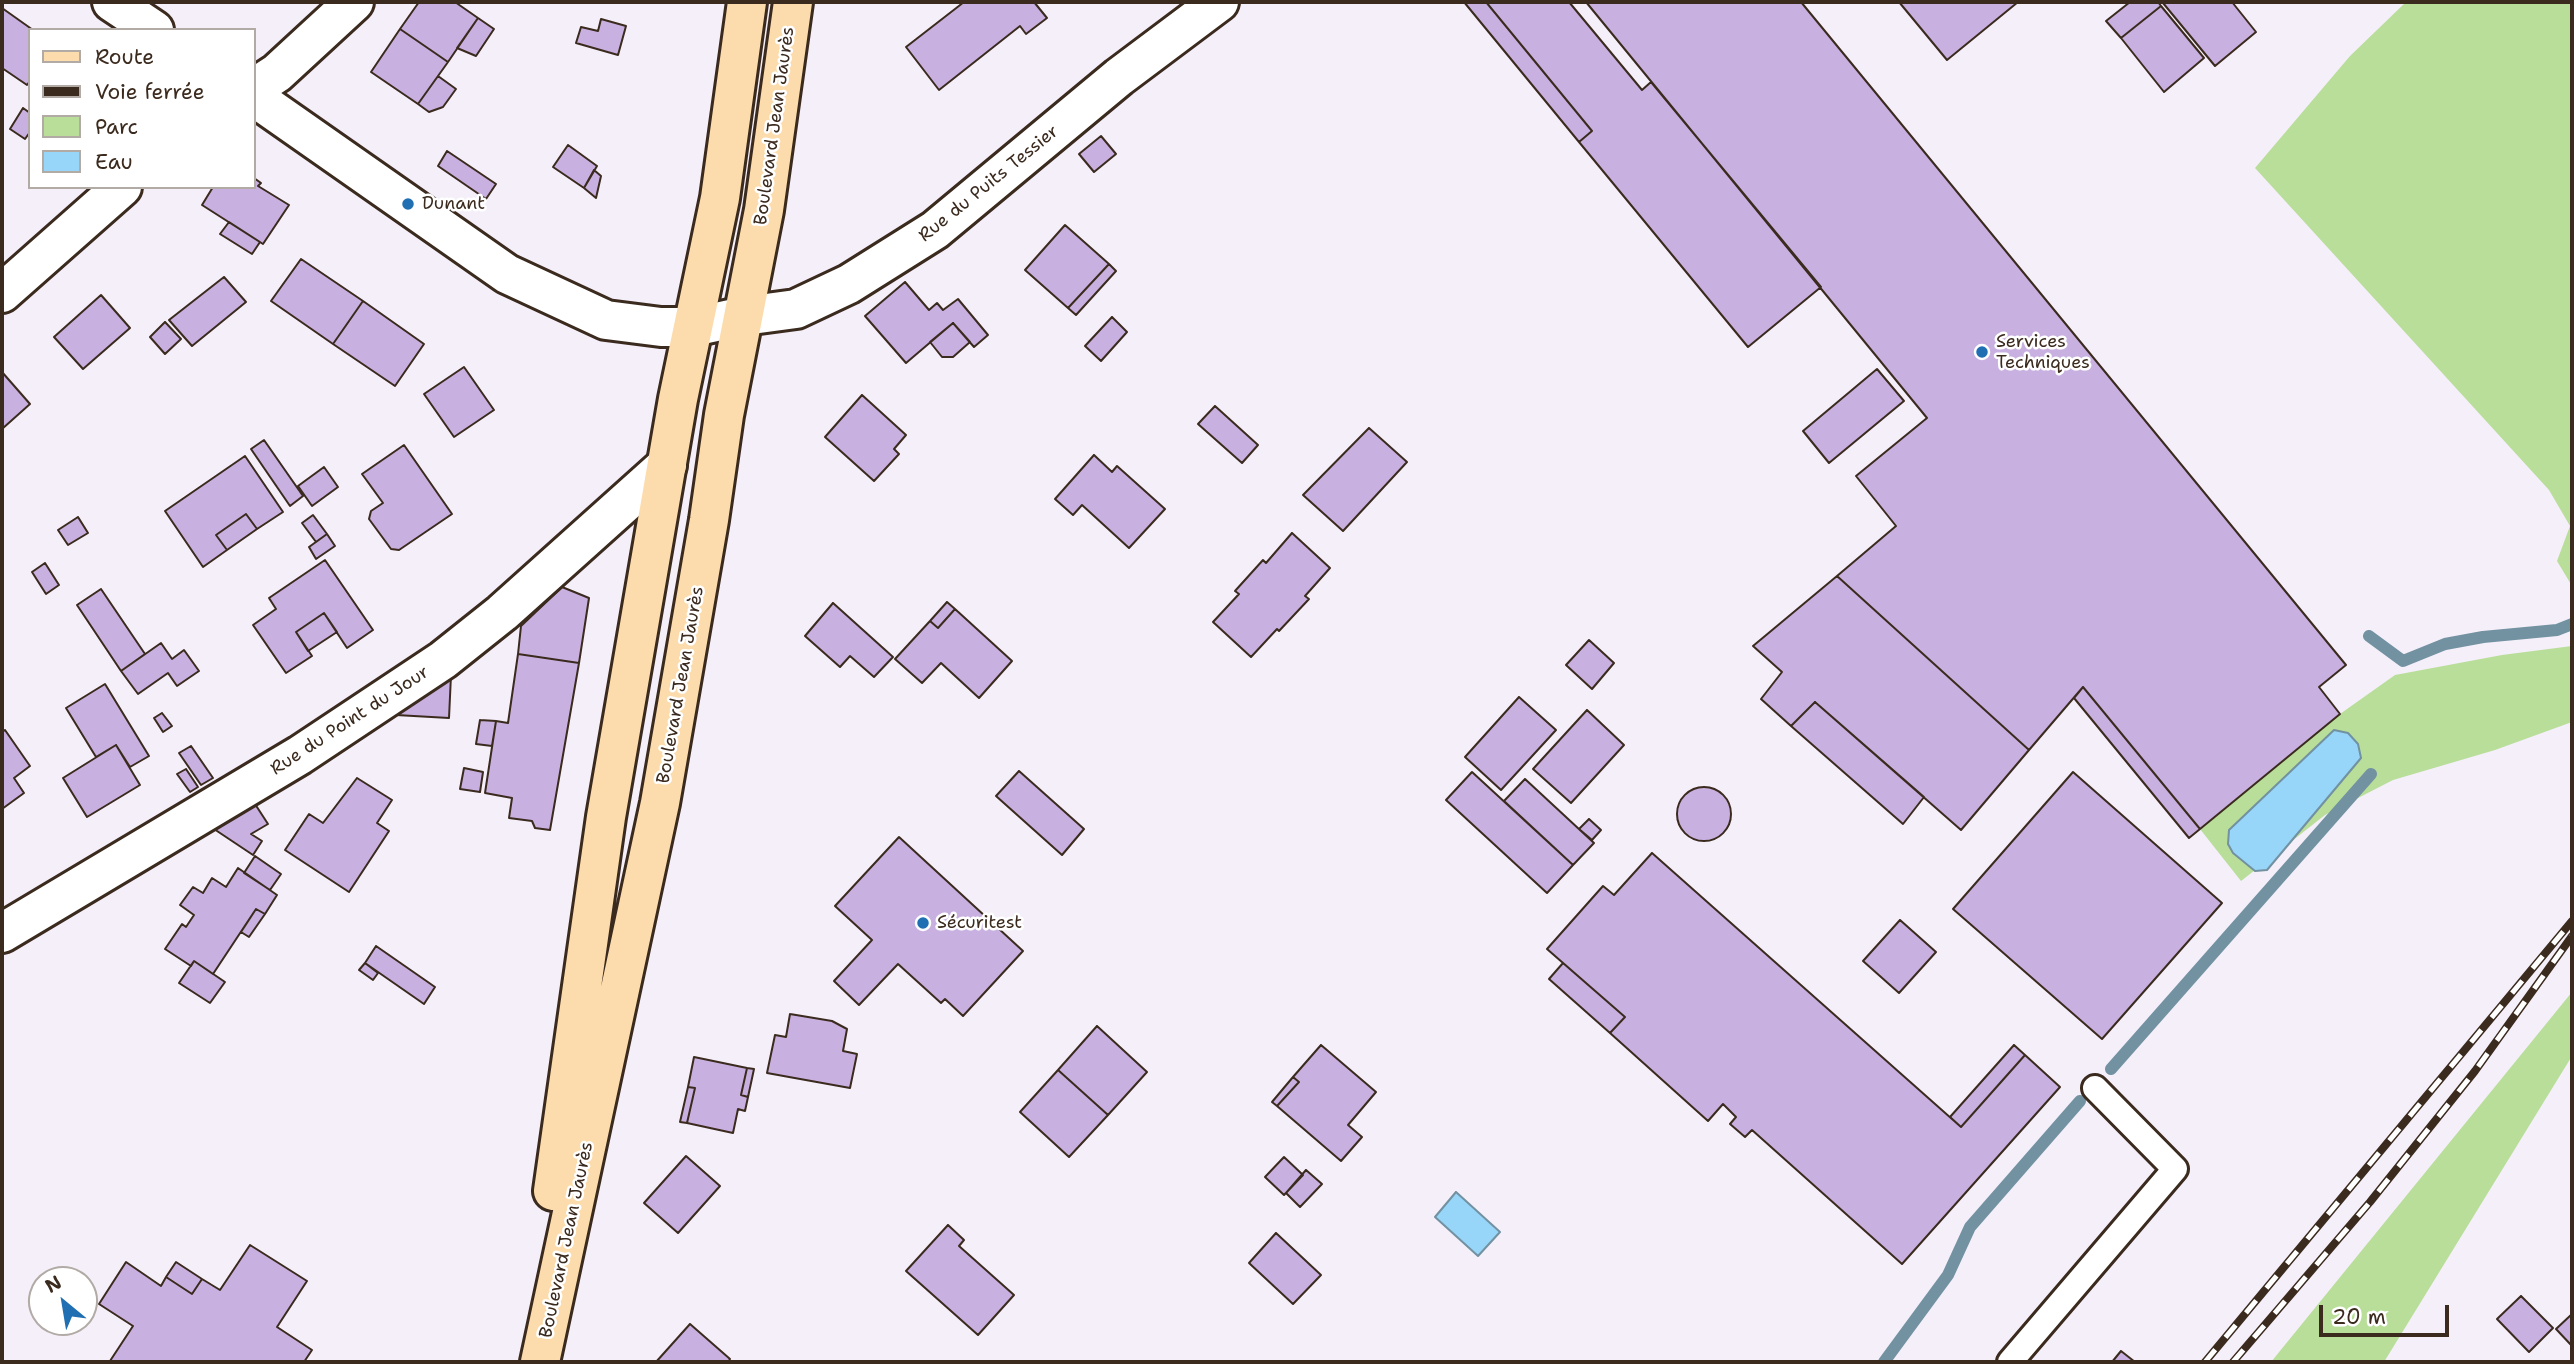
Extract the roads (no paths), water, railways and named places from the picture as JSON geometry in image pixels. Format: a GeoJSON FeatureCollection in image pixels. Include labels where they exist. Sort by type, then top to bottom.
{"type":"FeatureCollection","features":[{"type":"Feature","properties":{"kind":"main road","name":"Boulevard Jean Jaurès"},"geometry":{"type":"LineString","coordinates":[[529,1362],[606,817],[678,398],[720,198],[747,2]]}},
{"type":"Feature","properties":{"kind":"main road","name":"Boulevard Jean Jaurès"},"geometry":{"type":"LineString","coordinates":[[540,1362],[660,803],[707,533],[724,415],[764,210],[793,2]]}},
{"type":"Feature","properties":{"kind":"street"},"geometry":{"type":"LineString","coordinates":[[112,2],[150,28]]}},
{"type":"Feature","properties":{"kind":"street"},"geometry":{"type":"LineString","coordinates":[[256,87],[277,73],[354,2]]}},
{"type":"Feature","properties":{"kind":"street","name":"Rue du Puits Tessier"},"geometry":{"type":"LineString","coordinates":[[256,98],[507,274],[606,320],[661,327],[693,327],[796,309],[849,284],[935,230],[1119,77],[1219,2]]}},
{"type":"Feature","properties":{"kind":"street"},"geometry":{"type":"LineString","coordinates":[[2,293],[120,189]]}},
{"type":"Feature","properties":{"kind":"street","name":"Rue du Point du Jour"},"geometry":{"type":"LineString","coordinates":[[2,933],[300,755],[443,660],[502,613],[667,464]]}},
{"type":"Feature","properties":{"kind":"lane"},"geometry":{"type":"LineString","coordinates":[[2010,1362],[2175,1169],[2095,1088]]}},
{"type":"Feature","properties":{"kind":"water"},"geometry":{"type":"Polygon","coordinates":[[[2334,730],[2348,733],[2358,744],[2361,758],[2267,870],[2255,871],[2233,853],[2228,844],[2229,830],[2334,730]]]}},
{"type":"Feature","properties":{"kind":"water"},"geometry":{"type":"Polygon","coordinates":[[[1456,1192],[1500,1232],[1478,1256],[1435,1217],[1456,1192]]]}},
{"type":"Feature","properties":{"kind":"waterway"},"geometry":{"type":"LineString","coordinates":[[2369,636],[2403,661],[2445,644],[2483,637],[2557,630],[2572,624]]}},
{"type":"Feature","properties":{"kind":"waterway"},"geometry":{"type":"LineString","coordinates":[[2111,1069],[2371,774]]}},
{"type":"Feature","properties":{"kind":"waterway"},"geometry":{"type":"LineString","coordinates":[[1884,1362],[1948,1275],[1970,1227],[2080,1101]]}},
{"type":"Feature","properties":{"kind":"railway"},"geometry":{"type":"LineString","coordinates":[[2205,1362],[2572,921]]}},
{"type":"Feature","properties":{"kind":"railway"},"geometry":{"type":"LineString","coordinates":[[2233,1362],[2370,1202],[2475,1071],[2572,936]]}},
{"type":"Feature","properties":{"kind":"place","name":"Dunant"},"geometry":{"type":"Point","coordinates":[408,204]}},
{"type":"Feature","properties":{"kind":"place","name":"Services Techniques"},"geometry":{"type":"Point","coordinates":[1982,352]}},
{"type":"Feature","properties":{"kind":"place","name":"Sécuritest"},"geometry":{"type":"Point","coordinates":[923,923]}}]}
